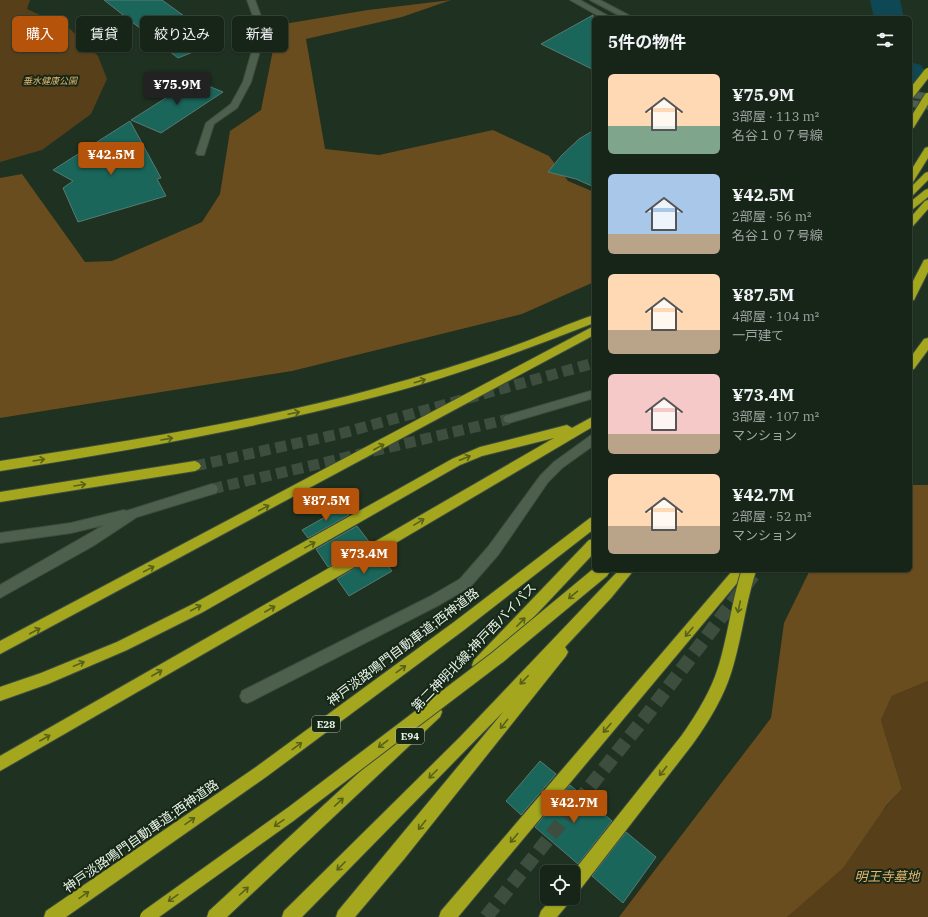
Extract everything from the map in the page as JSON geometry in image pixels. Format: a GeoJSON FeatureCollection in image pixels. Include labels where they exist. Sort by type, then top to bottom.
{"type":"FeatureCollection","features":[{"type":"Feature","properties":{"kind":"highway"},"geometry":{"type":"LineString","coordinates":[[912,92],[928,72]]}},
{"type":"Feature","properties":{"kind":"highway"},"geometry":{"type":"LineString","coordinates":[[912,123],[928,97]]}},
{"type":"Feature","properties":{"kind":"highway"},"geometry":{"type":"LineString","coordinates":[[912,177],[928,150]]}},
{"type":"Feature","properties":{"kind":"highway"},"geometry":{"type":"LineString","coordinates":[[912,191],[928,175]]}},
{"type":"Feature","properties":{"kind":"highway"},"geometry":{"type":"LineString","coordinates":[[912,205],[928,192]]}},
{"type":"Feature","properties":{"kind":"highway"},"geometry":{"type":"LineString","coordinates":[[912,222],[928,203]]}},
{"type":"Feature","properties":{"kind":"highway"},"geometry":{"type":"LineString","coordinates":[[912,279],[928,259]]}},
{"type":"Feature","properties":{"kind":"highway"},"geometry":{"type":"LineString","coordinates":[[912,293],[928,262]]}},
{"type":"Feature","properties":{"kind":"highway"},"geometry":{"type":"LineString","coordinates":[[0,466],[119,448],[310,410],[409,384],[487,360],[557,335],[592,320]]}},
{"type":"Feature","properties":{"kind":"highway"},"geometry":{"type":"LineString","coordinates":[[0,648],[592,331]]}},
{"type":"Feature","properties":{"kind":"highway"},"geometry":{"type":"LineString","coordinates":[[912,363],[928,342]]}},
{"type":"Feature","properties":{"kind":"highway"},"geometry":{"type":"LineString","coordinates":[[0,694],[43,679],[122,646],[198,608],[456,462],[480,452],[547,436],[592,420]]}},
{"type":"Feature","properties":{"kind":"highway"},"geometry":{"type":"LineString","coordinates":[[6,761],[348,564],[592,420]]}},
{"type":"Feature","properties":{"kind":"highway"},"geometry":{"type":"LineString","coordinates":[[0,497],[195,466]]}},
{"type":"Feature","properties":{"kind":"highway","name":"神戸淡路鳴門自動車道;西神道路"},"geometry":{"type":"LineString","coordinates":[[52,917],[267,768],[459,626],[592,524]]}},
{"type":"Feature","properties":{"kind":"highway","name":"第二神明北線;神戸西バイパス"},"geometry":{"type":"LineString","coordinates":[[215,917],[431,716],[592,546]]}},
{"type":"Feature","properties":{"kind":"highway"},"geometry":{"type":"LineString","coordinates":[[147,917],[291,814],[486,666],[602,572]]}},
{"type":"Feature","properties":{"kind":"highway"},"geometry":{"type":"LineString","coordinates":[[290,917],[465,742],[625,572]]}},
{"type":"Feature","properties":{"kind":"highway"},"geometry":{"type":"LineString","coordinates":[[447,917],[739,572]]}},
{"type":"Feature","properties":{"kind":"highway"},"geometry":{"type":"LineString","coordinates":[[580,876],[687,740],[712,703],[727,661],[742,589],[748,572]]}},
{"type":"Feature","properties":{"kind":"highway"},"geometry":{"type":"LineString","coordinates":[[344,917],[493,737],[606,594]]}},
{"type":"Feature","properties":{"kind":"highway"},"geometry":{"type":"LineString","coordinates":[[547,917],[556,905]]}},
{"type":"Feature","properties":{"kind":"street"},"geometry":{"type":"LineString","coordinates":[[201,153],[210,123],[234,106],[247,82],[262,30],[251,0]]}},
{"type":"Feature","properties":{"kind":"street"},"geometry":{"type":"LineString","coordinates":[[574,0],[604,16]]}},
{"type":"Feature","properties":{"kind":"street"},"geometry":{"type":"LineString","coordinates":[[594,0],[626,16]]}},
{"type":"Feature","properties":{"kind":"street"},"geometry":{"type":"LineString","coordinates":[[912,94],[928,97]]}},
{"type":"Feature","properties":{"kind":"street"},"geometry":{"type":"LineString","coordinates":[[912,103],[928,106]]}},
{"type":"Feature","properties":{"kind":"street"},"geometry":{"type":"LineString","coordinates":[[510,419],[592,395]]}},
{"type":"Feature","properties":{"kind":"street"},"geometry":{"type":"LineString","coordinates":[[247,696],[465,583],[493,551],[544,479],[558,464],[592,440]]}},
{"type":"Feature","properties":{"kind":"street"},"geometry":{"type":"LineString","coordinates":[[0,538],[71,528],[133,513],[212,489]]}},
{"type":"Feature","properties":{"kind":"street"},"geometry":{"type":"LineString","coordinates":[[0,592],[88,542],[133,513]]}},
{"type":"Feature","properties":{"kind":"green space","name":"垂水健康公園"},"geometry":{"type":"Polygon","coordinates":[[[0,0],[30,0],[27,9],[42,16],[12,16],[12,52],[68,52],[68,28],[76,35],[76,52],[94,52],[98,56],[107,79],[91,114],[42,150],[0,162],[0,0]]]}},
{"type":"Feature","properties":{"kind":"green space","name":"明王寺墓地"},"geometry":{"type":"Polygon","coordinates":[[[928,681],[928,917],[787,917],[902,789],[881,720],[892,696],[928,681]]]}},
{"type":"Feature","properties":{"kind":"shaded area"},"geometry":{"type":"Polygon","coordinates":[[[451,0],[402,17],[306,39],[325,149],[379,155],[493,130],[549,156],[568,181],[592,191],[592,283],[522,314],[292,371],[0,418],[0,178],[22,174],[85,262],[112,261],[202,222],[220,194],[230,131],[261,110],[273,52],[288,52],[288,23],[368,10],[451,0]]]}},
{"type":"Feature","properties":{"kind":"shaded area"},"geometry":{"type":"Polygon","coordinates":[[[912,485],[928,485],[928,681],[892,696],[881,720],[902,789],[886,806],[843,868],[787,917],[619,917],[771,718],[784,623],[809,572],[912,572],[912,485]]]}},
{"type":"Feature","properties":{"kind":"building"},"geometry":{"type":"Polygon","coordinates":[[[104,0],[162,0],[184,16],[140,16],[140,28],[132,22],[132,16],[124,16],[104,0]]]}},
{"type":"Feature","properties":{"kind":"building"},"geometry":{"type":"Polygon","coordinates":[[[593,15],[592,69],[541,44],[593,15]]]}},
{"type":"Feature","properties":{"kind":"building"},"geometry":{"type":"Polygon","coordinates":[[[170,52],[193,52],[178,58],[170,52]]]}},
{"type":"Feature","properties":{"kind":"building"},"geometry":{"type":"Polygon","coordinates":[[[194,80],[223,92],[161,133],[131,120],[194,80]]]}},
{"type":"Feature","properties":{"kind":"building"},"geometry":{"type":"Polygon","coordinates":[[[130,121],[161,178],[157,179],[166,196],[78,222],[63,188],[73,181],[53,170],[130,121]]]}},
{"type":"Feature","properties":{"kind":"building"},"geometry":{"type":"Polygon","coordinates":[[[592,131],[592,186],[576,179],[548,172],[561,156],[579,139],[592,131]]]}},
{"type":"Feature","properties":{"kind":"building"},"geometry":{"type":"Polygon","coordinates":[[[343,507],[349,515],[308,538],[302,530],[343,507]]]}},
{"type":"Feature","properties":{"kind":"building"},"geometry":{"type":"Polygon","coordinates":[[[357,526],[370,543],[328,567],[316,549],[357,526]]]}},
{"type":"Feature","properties":{"kind":"building"},"geometry":{"type":"Polygon","coordinates":[[[379,554],[392,571],[349,596],[337,579],[379,554]]]}},
{"type":"Feature","properties":{"kind":"building"},"geometry":{"type":"Polygon","coordinates":[[[540,761],[556,774],[521,815],[506,801],[540,761]]]}},
{"type":"Feature","properties":{"kind":"building"},"geometry":{"type":"Polygon","coordinates":[[[570,785],[612,821],[578,864],[535,827],[570,785]]]}},
{"type":"Feature","properties":{"kind":"building"},"geometry":{"type":"Polygon","coordinates":[[[626,832],[656,857],[623,903],[592,876],[626,832]]]}},
{"type":"Feature","properties":{"kind":"waterway"},"geometry":{"type":"LineString","coordinates":[[885,0],[889,16]]}},
{"type":"Feature","properties":{"kind":"tunnel"},"geometry":{"type":"LineString","coordinates":[[195,466],[343,433],[592,364]]}},
{"type":"Feature","properties":{"kind":"tunnel"},"geometry":{"type":"LineString","coordinates":[[212,489],[509,419]]}},
{"type":"Feature","properties":{"kind":"tunnel"},"geometry":{"type":"LineString","coordinates":[[486,917],[650,711],[755,572]]}}]}
